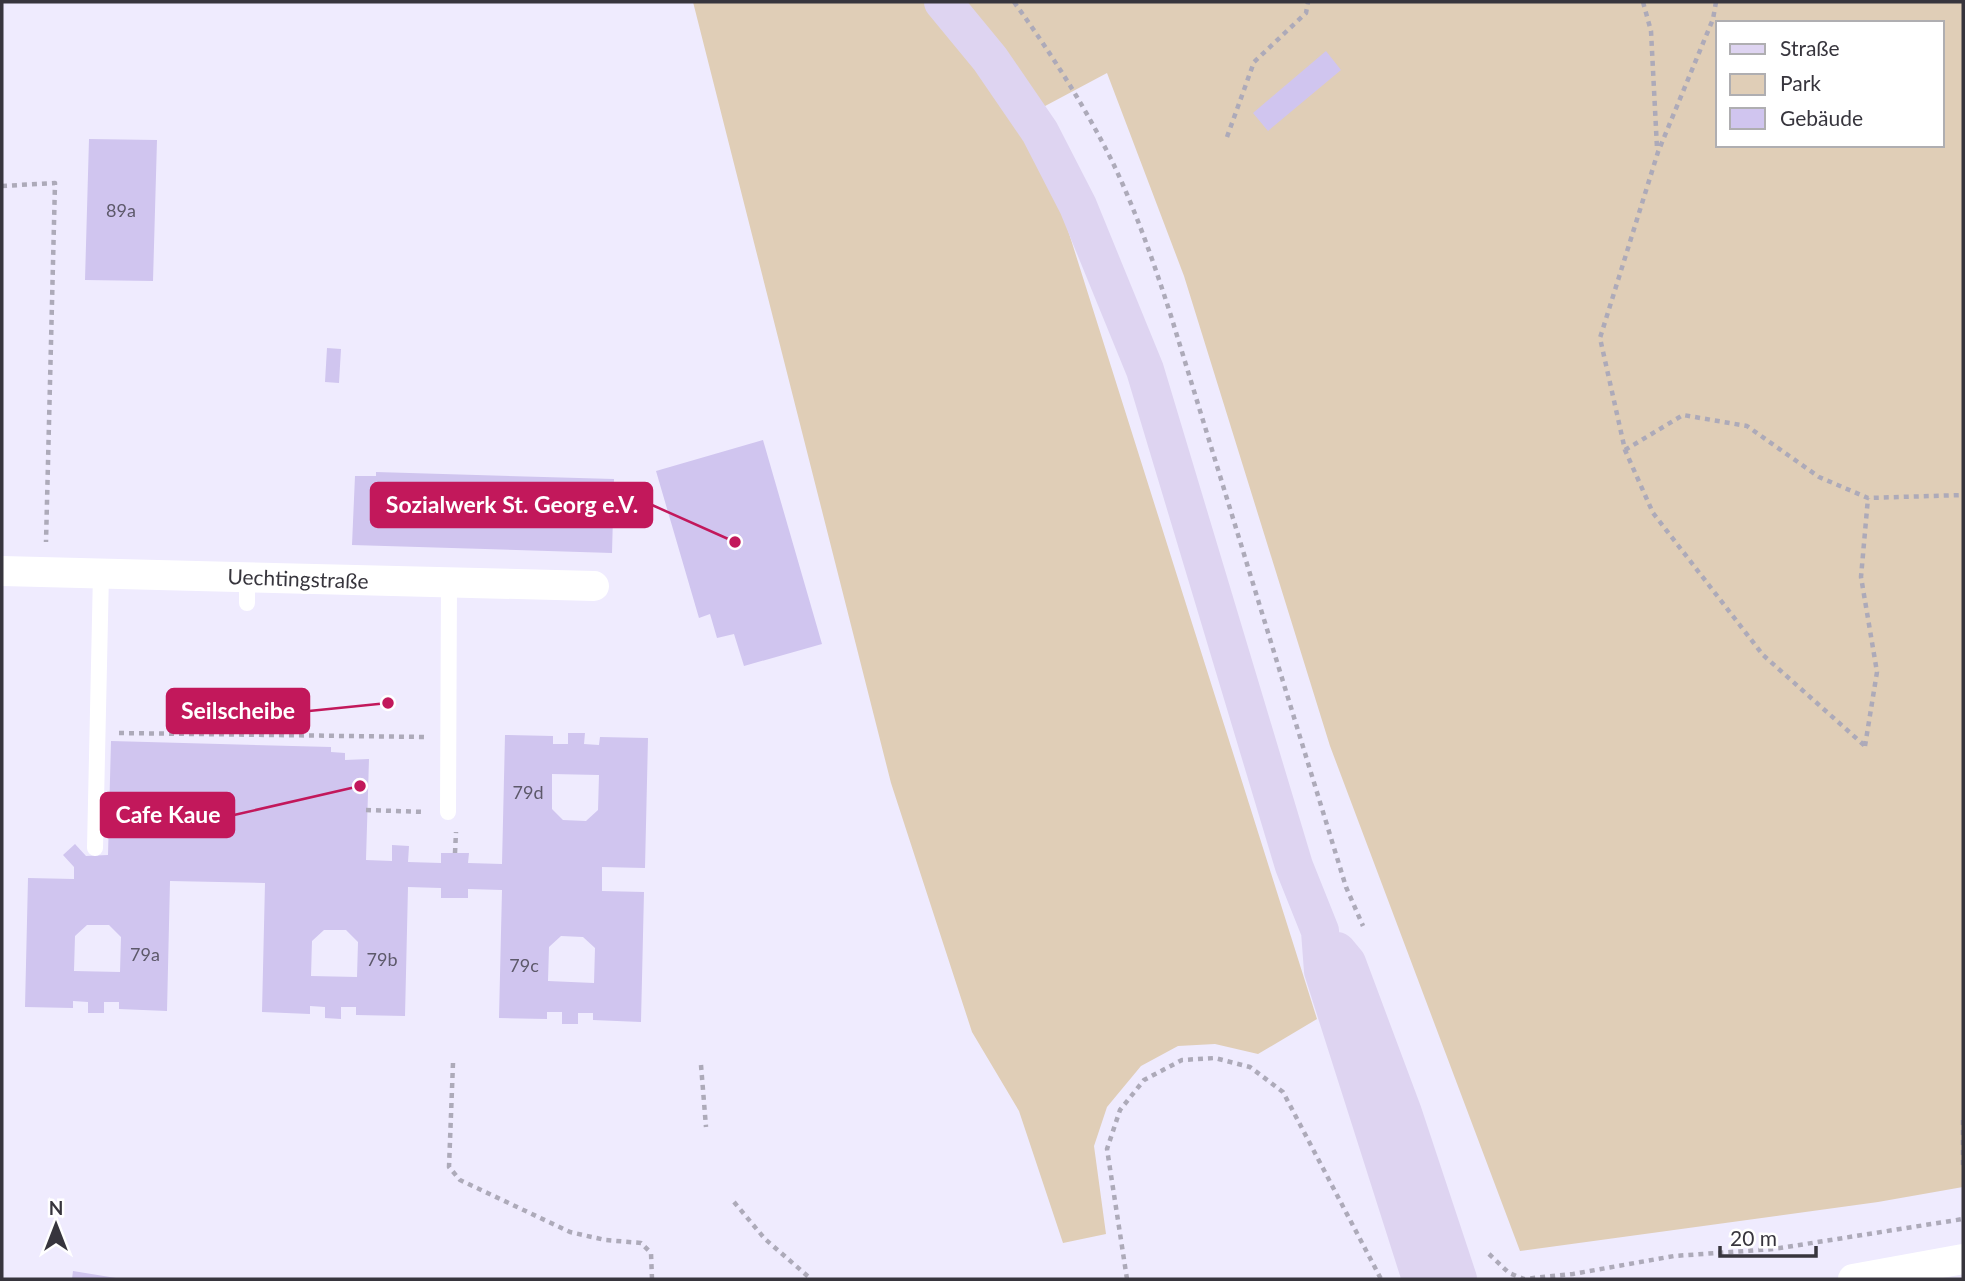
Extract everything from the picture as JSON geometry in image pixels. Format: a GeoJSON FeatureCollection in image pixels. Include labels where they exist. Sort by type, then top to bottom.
{"type":"FeatureCollection","features":[{"type":"Feature","properties":{"kind":"main road"},"geometry":{"type":"LineString","coordinates":[[943,2],[990,59],[1040,132],[1078,206],[1144,370],[1294,866],[1320,931],[1323,971],[1421,1279]]}},
{"type":"Feature","properties":{"kind":"main road"},"geometry":{"type":"LineString","coordinates":[[1320,931],[1347,963],[1403,1113],[1458,1279]]}},
{"type":"Feature","properties":{"kind":"street","name":"Uechtingstraße"},"geometry":{"type":"LineString","coordinates":[[2,571],[101,573],[247,590],[449,582],[594,586]]}},
{"type":"Feature","properties":{"kind":"street"},"geometry":{"type":"LineString","coordinates":[[1853,1279],[1963,1259]]}},
{"type":"Feature","properties":{"kind":"lane"},"geometry":{"type":"LineString","coordinates":[[95,848],[101,573]]}},
{"type":"Feature","properties":{"kind":"lane"},"geometry":{"type":"LineString","coordinates":[[448,813],[449,582]]}},
{"type":"Feature","properties":{"kind":"path"},"geometry":{"type":"LineString","coordinates":[[1014,2],[1059,64],[1112,161],[1144,235],[1346,887],[1367,935]]}},
{"type":"Feature","properties":{"kind":"path"},"geometry":{"type":"LineString","coordinates":[[1227,137],[1254,62],[1306,13],[1308,2]]}},
{"type":"Feature","properties":{"kind":"path"},"geometry":{"type":"LineString","coordinates":[[1643,2],[1651,31],[1658,152]]}},
{"type":"Feature","properties":{"kind":"path"},"geometry":{"type":"LineString","coordinates":[[1716,2],[1713,19],[1658,152],[1600,338],[1625,450],[1653,513],[1763,655],[1865,746],[1877,672],[1861,576],[1868,498]]}},
{"type":"Feature","properties":{"kind":"path"},"geometry":{"type":"LineString","coordinates":[[2,187],[55,183],[45,572]]}},
{"type":"Feature","properties":{"kind":"path"},"geometry":{"type":"LineString","coordinates":[[1625,450],[1683,415],[1747,426],[1819,477],[1868,498],[1963,495]]}},
{"type":"Feature","properties":{"kind":"path"},"geometry":{"type":"LineString","coordinates":[[97,733],[448,737]]}},
{"type":"Feature","properties":{"kind":"path"},"geometry":{"type":"LineString","coordinates":[[366,810],[448,813]]}},
{"type":"Feature","properties":{"kind":"path"},"geometry":{"type":"LineString","coordinates":[[1127,1279],[1107,1149],[1120,1110],[1144,1080],[1182,1060],[1215,1058],[1250,1066],[1283,1092],[1381,1279]]}},
{"type":"Feature","properties":{"kind":"path"},"geometry":{"type":"LineString","coordinates":[[453,1063],[449,1167],[460,1180],[570,1232],[604,1240],[641,1243],[651,1253],[652,1279]]}},
{"type":"Feature","properties":{"kind":"path"},"geometry":{"type":"LineString","coordinates":[[701,1065],[706,1127]]}},
{"type":"Feature","properties":{"kind":"path"},"geometry":{"type":"LineString","coordinates":[[1963,1120],[1963,1168]]}},
{"type":"Feature","properties":{"kind":"path"},"geometry":{"type":"LineString","coordinates":[[734,1202],[765,1238],[811,1279]]}},
{"type":"Feature","properties":{"kind":"path"},"geometry":{"type":"LineString","coordinates":[[1487,1253],[1509,1273],[1524,1279],[1573,1274],[1674,1256],[1774,1249],[1963,1219]]}},
{"type":"Feature","properties":{"kind":"green space"},"geometry":{"type":"Polygon","coordinates":[[[693,2],[1963,2],[1963,1187],[1878,1202],[1520,1251],[1330,746],[1184,276],[1107,73],[1017,121],[1061,208],[1317,1019],[1258,1054],[1215,1044],[1178,1046],[1141,1066],[1107,1107],[1094,1146],[1106,1234],[1063,1243],[1019,1111],[972,1032],[891,783],[693,2]]]}},
{"type":"Feature","properties":{"kind":"building"},"geometry":{"type":"Polygon","coordinates":[[[1326,51],[1341,70],[1268,131],[1253,113],[1326,51]]]}},
{"type":"Feature","properties":{"kind":"building"},"geometry":{"type":"Polygon","coordinates":[[[89,139],[157,140],[153,281],[85,280],[89,139]]]}},
{"type":"Feature","properties":{"kind":"building"},"geometry":{"type":"Polygon","coordinates":[[[327,348],[341,349],[339,383],[325,382],[327,348]]]}},
{"type":"Feature","properties":{"kind":"building"},"geometry":{"type":"Polygon","coordinates":[[[763,440],[822,644],[744,666],[734,634],[717,638],[710,614],[699,618],[656,471],[763,440]]]}},
{"type":"Feature","properties":{"kind":"building"},"geometry":{"type":"Polygon","coordinates":[[[376,472],[614,479],[612,553],[352,545],[355,476],[376,476],[376,472]]]}},
{"type":"Feature","properties":{"kind":"building"},"geometry":{"type":"Polygon","coordinates":[[[568,733],[585,733],[584,744],[599,745],[600,737],[648,738],[645,868],[602,867],[602,891],[644,892],[641,1022],[593,1020],[593,1013],[578,1013],[578,1024],[562,1024],[562,1012],[547,1012],[547,1019],[499,1018],[502,890],[468,889],[468,898],[441,898],[441,888],[408,887],[405,1016],[356,1015],[356,1007],[341,1007],[341,1019],[325,1018],[325,1007],[310,1006],[310,1014],[262,1012],[265,883],[170,881],[167,1011],[119,1009],[119,1002],[104,1002],[104,1013],[88,1013],[88,1002],[73,1001],[73,1008],[25,1007],[28,878],[74,879],[74,867],[63,855],[75,844],[86,856],[108,855],[111,741],[331,747],[331,752],[345,753],[345,760],[369,759],[366,860],[392,861],[392,845],[409,846],[408,862],[441,863],[441,853],[469,853],[468,863],[502,864],[505,735],[553,736],[553,744],[568,744],[568,733]],[[552,774],[552,809],[563,820],[586,821],[598,810],[599,775],[552,774]],[[87,925],[75,936],[74,971],[120,972],[121,937],[109,925],[87,925]],[[324,930],[312,941],[311,976],[357,977],[358,942],[346,930],[324,930]],[[561,936],[549,947],[548,981],[594,983],[595,948],[583,937],[561,936]]]}},
{"type":"Feature","properties":{"kind":"building"},"geometry":{"type":"Polygon","coordinates":[[[73,1271],[116,1278],[72,1279],[73,1271]]]}},
{"type":"Feature","properties":{"kind":"place","name":"Sozialwerk St. Georg e.V."},"geometry":{"type":"Point","coordinates":[735,542]}},
{"type":"Feature","properties":{"kind":"place","name":"Seilscheibe"},"geometry":{"type":"Point","coordinates":[388,703]}},
{"type":"Feature","properties":{"kind":"place","name":"Cafe Kaue"},"geometry":{"type":"Point","coordinates":[360,786]}}]}
